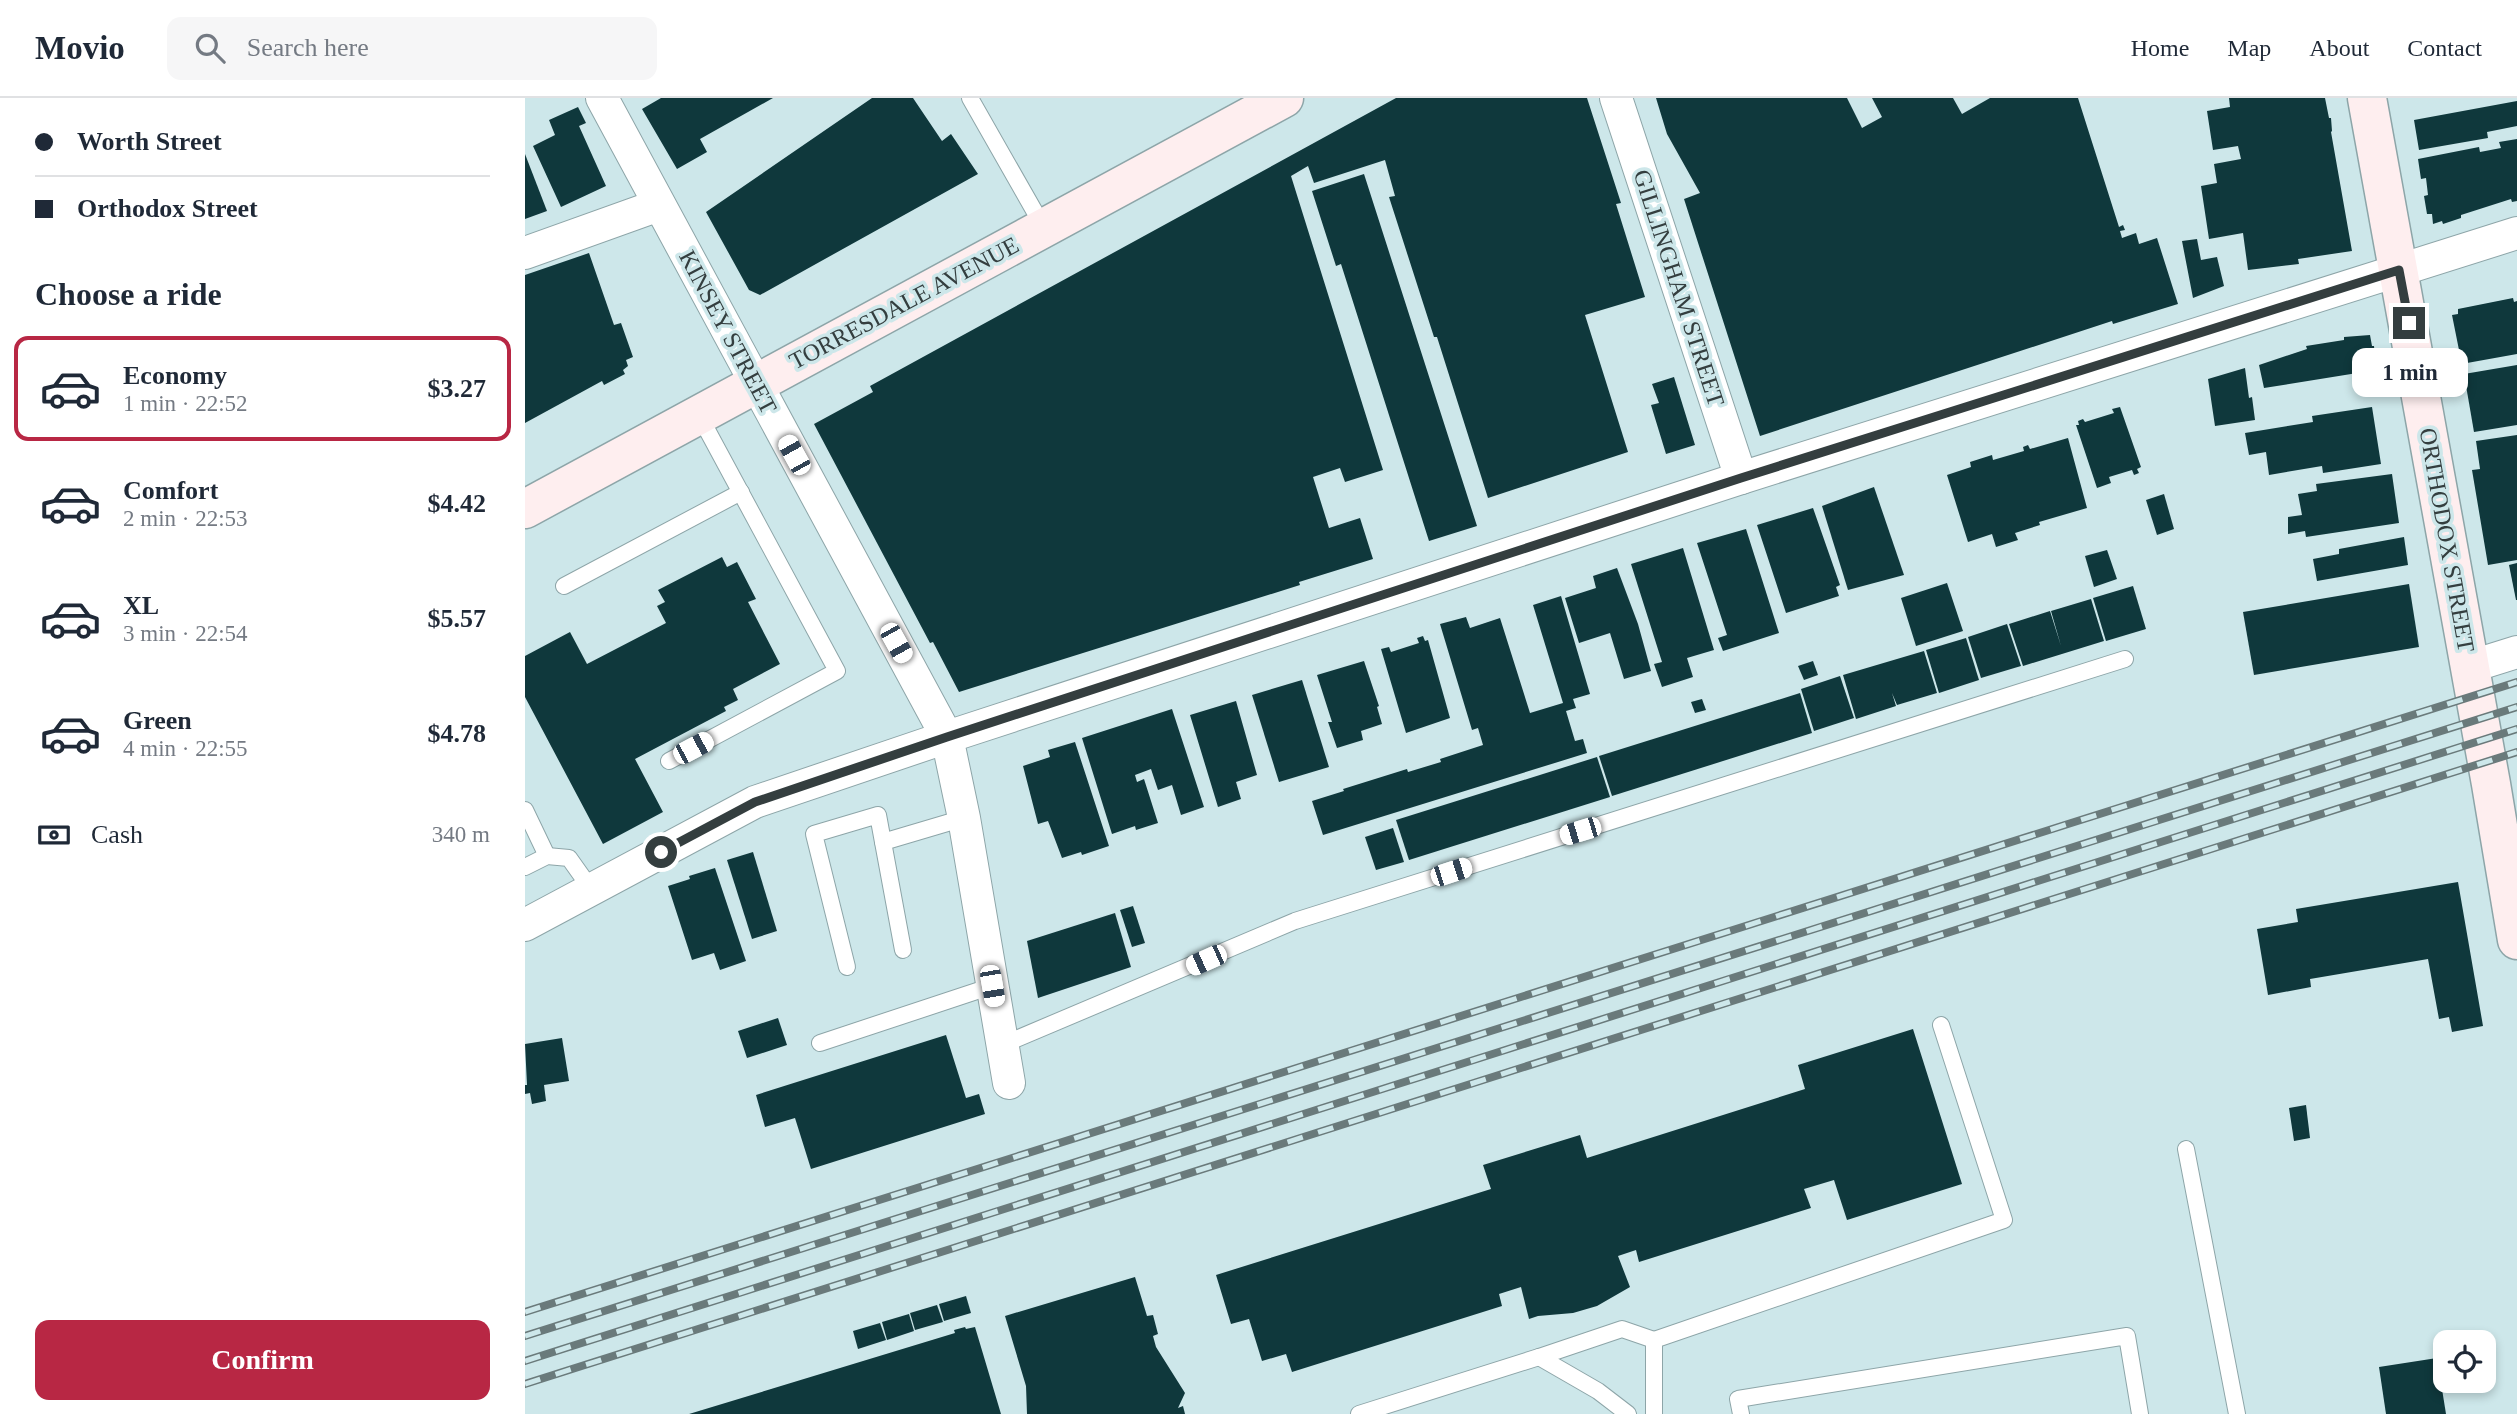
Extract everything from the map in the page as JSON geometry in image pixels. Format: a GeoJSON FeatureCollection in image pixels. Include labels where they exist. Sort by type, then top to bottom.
{"type":"FeatureCollection","features":[{"type":"Feature","properties":{"kind":"main road","name":"TORRESDALE AVENUE"},"geometry":{"type":"LineString","coordinates":[[525,509],[1284,98]]}},
{"type":"Feature","properties":{"kind":"main road","name":"ORTHODOX STREET"},"geometry":{"type":"LineString","coordinates":[[2367,98],[2517,940]]}},
{"type":"Feature","properties":{"kind":"street","name":"KINSEY STREET"},"geometry":{"type":"LineString","coordinates":[[602,98],[947,737],[964,818],[1009,1083]]}},
{"type":"Feature","properties":{"kind":"street","name":"GILLINGHAM STREET"},"geometry":{"type":"LineString","coordinates":[[1616,98],[1741,478]]}},
{"type":"Feature","properties":{"kind":"street"},"geometry":{"type":"LineString","coordinates":[[525,253],[659,205]]}},
{"type":"Feature","properties":{"kind":"street"},"geometry":{"type":"LineString","coordinates":[[525,925],[755,802],[1741,478],[2517,233]]}},
{"type":"Feature","properties":{"kind":"street"},"geometry":{"type":"LineString","coordinates":[[2469,667],[2517,652]]}},
{"type":"Feature","properties":{"kind":"lane"},"geometry":{"type":"LineString","coordinates":[[970,98],[1044,228]]}},
{"type":"Feature","properties":{"kind":"lane"},"geometry":{"type":"LineString","coordinates":[[669,761],[837,671],[699,415]]}},
{"type":"Feature","properties":{"kind":"lane"},"geometry":{"type":"LineString","coordinates":[[564,586],[741,492]]}},
{"type":"Feature","properties":{"kind":"lane"},"geometry":{"type":"LineString","coordinates":[[1002,1045],[1295,921],[2125,659]]}},
{"type":"Feature","properties":{"kind":"lane"},"geometry":{"type":"LineString","coordinates":[[525,810],[547,856]]}},
{"type":"Feature","properties":{"kind":"lane"},"geometry":{"type":"LineString","coordinates":[[847,967],[814,834],[878,815],[903,950]]}},
{"type":"Feature","properties":{"kind":"lane"},"geometry":{"type":"LineString","coordinates":[[883,842],[964,818]]}},
{"type":"Feature","properties":{"kind":"lane"},"geometry":{"type":"LineString","coordinates":[[525,867],[547,856],[569,858],[591,890]]}},
{"type":"Feature","properties":{"kind":"lane"},"geometry":{"type":"LineString","coordinates":[[820,1043],[992,986]]}},
{"type":"Feature","properties":{"kind":"lane"},"geometry":{"type":"LineString","coordinates":[[1359,1414],[1622,1329],[1654,1340],[2004,1220],[1941,1025]]}},
{"type":"Feature","properties":{"kind":"lane"},"geometry":{"type":"LineString","coordinates":[[2186,1149],[2237,1414]]}},
{"type":"Feature","properties":{"kind":"lane"},"geometry":{"type":"LineString","coordinates":[[1741,1414],[1738,1399],[2127,1336],[2140,1414]]}},
{"type":"Feature","properties":{"kind":"lane"},"geometry":{"type":"LineString","coordinates":[[1654,1340],[1654,1414]]}},
{"type":"Feature","properties":{"kind":"lane"},"geometry":{"type":"LineString","coordinates":[[1539,1357],[1598,1391],[1628,1414]]}},
{"type":"Feature","properties":{"kind":"building"},"geometry":{"type":"Polygon","coordinates":[[[661,98],[773,98],[700,139],[707,152],[677,169],[642,109],[661,98]]]}},
{"type":"Feature","properties":{"kind":"building"},"geometry":{"type":"Polygon","coordinates":[[[872,98],[913,98],[942,141],[951,134],[978,174],[760,295],[749,290],[706,212],[872,98]]]}},
{"type":"Feature","properties":{"kind":"building"},"geometry":{"type":"Polygon","coordinates":[[[1396,98],[1587,98],[1621,203],[1616,204],[1645,297],[1585,315],[1628,452],[1488,498],[1389,197],[1395,196],[1385,160],[1314,183],[1308,166],[1291,176],[1383,470],[1345,482],[1340,468],[1313,477],[1329,528],[1360,518],[1373,559],[1299,582],[1300,585],[959,692],[933,642],[930,643],[814,424],[873,392],[870,386],[1396,98]]]}},
{"type":"Feature","properties":{"kind":"building"},"geometry":{"type":"Polygon","coordinates":[[[1656,98],[1847,98],[1862,128],[1882,117],[1872,98],[1953,98],[1962,114],[1990,98],[2078,98],[2119,227],[2123,225],[2125,230],[2120,231],[2122,238],[2136,233],[2139,244],[2157,238],[2178,304],[2113,324],[2112,321],[1760,436],[1684,199],[1700,193],[1667,134],[1656,98]]]}},
{"type":"Feature","properties":{"kind":"building"},"geometry":{"type":"Polygon","coordinates":[[[2229,98],[2325,98],[2331,118],[2331,132],[2352,251],[2298,259],[2299,264],[2248,270],[2243,233],[2209,239],[2201,186],[2217,183],[2214,164],[2241,159],[2238,146],[2213,150],[2207,111],[2230,107],[2229,98]]]}},
{"type":"Feature","properties":{"kind":"building"},"geometry":{"type":"Polygon","coordinates":[[[2517,101],[2517,126],[2487,132],[2488,138],[2419,150],[2414,120],[2517,101]]]}},
{"type":"Feature","properties":{"kind":"building"},"geometry":{"type":"Polygon","coordinates":[[[578,107],[586,123],[579,126],[606,186],[561,207],[533,146],[555,135],[549,120],[578,107]]]}},
{"type":"Feature","properties":{"kind":"building"},"geometry":{"type":"Polygon","coordinates":[[[2517,139],[2517,201],[2512,202],[2511,199],[2461,215],[2461,218],[2443,224],[2442,221],[2433,224],[2432,214],[2427,214],[2424,196],[2428,195],[2426,178],[2421,179],[2418,159],[2479,147],[2480,152],[2501,148],[2499,142],[2517,139]]]}},
{"type":"Feature","properties":{"kind":"building"},"geometry":{"type":"Polygon","coordinates":[[[525,154],[547,211],[525,219],[525,154]]]}},
{"type":"Feature","properties":{"kind":"building"},"geometry":{"type":"Polygon","coordinates":[[[1364,174],[1477,526],[1429,541],[1341,264],[1336,266],[1312,191],[1364,174]]]}},
{"type":"Feature","properties":{"kind":"building"},"geometry":{"type":"Polygon","coordinates":[[[2197,239],[2201,260],[2217,257],[2224,286],[2193,298],[2182,241],[2197,239]]]}},
{"type":"Feature","properties":{"kind":"building"},"geometry":{"type":"Polygon","coordinates":[[[589,253],[614,325],[621,323],[633,357],[626,360],[628,366],[623,370],[625,374],[604,385],[602,381],[525,423],[525,275],[589,253]]]}},
{"type":"Feature","properties":{"kind":"building"},"geometry":{"type":"Polygon","coordinates":[[[2513,298],[2514,302],[2517,301],[2517,354],[2467,363],[2467,359],[2461,360],[2452,315],[2458,314],[2458,309],[2513,298]]]}},
{"type":"Feature","properties":{"kind":"building"},"geometry":{"type":"Polygon","coordinates":[[[2370,335],[2376,370],[2264,388],[2259,365],[2307,349],[2306,346],[2344,340],[2344,337],[2370,335]]]}},
{"type":"Feature","properties":{"kind":"building"},"geometry":{"type":"Polygon","coordinates":[[[2517,365],[2517,425],[2474,432],[2464,374],[2517,365]]]}},
{"type":"Feature","properties":{"kind":"building"},"geometry":{"type":"Polygon","coordinates":[[[2245,368],[2255,420],[2215,426],[2208,379],[2245,368]]]}},
{"type":"Feature","properties":{"kind":"building"},"geometry":{"type":"Polygon","coordinates":[[[1674,377],[1695,445],[1666,454],[1651,405],[1659,403],[1652,384],[1674,377]]]}},
{"type":"Feature","properties":{"kind":"building"},"geometry":{"type":"Polygon","coordinates":[[[2120,407],[2141,467],[2137,469],[2139,473],[2134,475],[2132,470],[2109,477],[2111,483],[2097,488],[2076,425],[2083,419],[2085,422],[2114,413],[2112,409],[2120,407]]]}},
{"type":"Feature","properties":{"kind":"building"},"geometry":{"type":"Polygon","coordinates":[[[2372,407],[2381,464],[2323,473],[2322,466],[2269,475],[2266,452],[2249,455],[2245,433],[2313,422],[2312,416],[2372,407]]]}},
{"type":"Feature","properties":{"kind":"building"},"geometry":{"type":"Polygon","coordinates":[[[2517,435],[2517,560],[2488,565],[2472,470],[2480,469],[2476,441],[2517,435]]]}},
{"type":"Feature","properties":{"kind":"building"},"geometry":{"type":"Polygon","coordinates":[[[2068,438],[2087,508],[2039,522],[2040,525],[2015,533],[2018,540],[1996,547],[1992,534],[1968,542],[1947,475],[1971,467],[1970,462],[1992,455],[1993,460],[2024,451],[2023,447],[2028,445],[2030,449],[2068,438]]]}},
{"type":"Feature","properties":{"kind":"building"},"geometry":{"type":"Polygon","coordinates":[[[2392,474],[2399,523],[2306,537],[2305,531],[2288,534],[2288,517],[2302,515],[2298,494],[2317,491],[2316,484],[2392,474]]]}},
{"type":"Feature","properties":{"kind":"building"},"geometry":{"type":"Polygon","coordinates":[[[1874,487],[1904,575],[1848,590],[1822,506],[1874,487]]]}},
{"type":"Feature","properties":{"kind":"building"},"geometry":{"type":"Polygon","coordinates":[[[2164,494],[2174,529],[2157,535],[2146,500],[2164,494]]]}},
{"type":"Feature","properties":{"kind":"building"},"geometry":{"type":"Polygon","coordinates":[[[1813,508],[1840,585],[1836,587],[1839,596],[1786,613],[1757,525],[1813,508]]]}},
{"type":"Feature","properties":{"kind":"building"},"geometry":{"type":"Polygon","coordinates":[[[1746,529],[1779,633],[1723,651],[1718,638],[1727,635],[1697,543],[1746,529]]]}},
{"type":"Feature","properties":{"kind":"building"},"geometry":{"type":"Polygon","coordinates":[[[2404,537],[2408,565],[2317,581],[2313,559],[2339,554],[2339,549],[2404,537]]]}},
{"type":"Feature","properties":{"kind":"building"},"geometry":{"type":"Polygon","coordinates":[[[1683,548],[1714,650],[1687,658],[1693,677],[1662,687],[1654,664],[1662,662],[1631,564],[1683,548]]]}},
{"type":"Feature","properties":{"kind":"building"},"geometry":{"type":"Polygon","coordinates":[[[2107,550],[2117,579],[2094,587],[2085,556],[2107,550]]]}},
{"type":"Feature","properties":{"kind":"building"},"geometry":{"type":"Polygon","coordinates":[[[722,557],[727,567],[737,562],[756,599],[748,602],[780,664],[733,689],[738,700],[724,707],[726,711],[635,759],[663,812],[603,844],[525,697],[525,656],[570,632],[587,664],[666,623],[657,606],[665,602],[658,590],[722,557]]]}},
{"type":"Feature","properties":{"kind":"building"},"geometry":{"type":"Polygon","coordinates":[[[2517,563],[2517,600],[2516,600],[2509,565],[2517,563]]]}},
{"type":"Feature","properties":{"kind":"building"},"geometry":{"type":"Polygon","coordinates":[[[1617,568],[1638,624],[1651,671],[1624,679],[1610,633],[1579,643],[1565,598],[1596,588],[1593,576],[1617,568]]]}},
{"type":"Feature","properties":{"kind":"building"},"geometry":{"type":"Polygon","coordinates":[[[1947,583],[1963,631],[1916,646],[1901,598],[1947,583]]]}},
{"type":"Feature","properties":{"kind":"building"},"geometry":{"type":"Polygon","coordinates":[[[2409,584],[2419,647],[2254,675],[2243,612],[2409,584]]]}},
{"type":"Feature","properties":{"kind":"building"},"geometry":{"type":"Polygon","coordinates":[[[2133,586],[2146,629],[2106,641],[2093,598],[2133,586]]]}},
{"type":"Feature","properties":{"kind":"building"},"geometry":{"type":"Polygon","coordinates":[[[1561,596],[1590,694],[1573,699],[1576,708],[1566,711],[1575,741],[1583,739],[1587,753],[1323,835],[1312,801],[1407,769],[1408,772],[1441,762],[1440,759],[1483,745],[1478,728],[1472,730],[1440,624],[1466,617],[1470,628],[1500,618],[1530,713],[1563,703],[1533,605],[1561,596]]]}},
{"type":"Feature","properties":{"kind":"building"},"geometry":{"type":"Polygon","coordinates":[[[2091,599],[2104,641],[2023,666],[2009,624],[2050,611],[2061,646],[2051,611],[2091,599]]]}},
{"type":"Feature","properties":{"kind":"building"},"geometry":{"type":"Polygon","coordinates":[[[2007,624],[2021,666],[1981,678],[1968,637],[2007,624]]]}},
{"type":"Feature","properties":{"kind":"building"},"geometry":{"type":"Polygon","coordinates":[[[1423,636],[1425,641],[1428,640],[1450,718],[1406,733],[1381,649],[1389,647],[1391,652],[1419,643],[1417,638],[1423,636]]]}},
{"type":"Feature","properties":{"kind":"building"},"geometry":{"type":"Polygon","coordinates":[[[1966,638],[1979,680],[1939,693],[1926,650],[1966,638]]]}},
{"type":"Feature","properties":{"kind":"building"},"geometry":{"type":"Polygon","coordinates":[[[1924,651],[1937,693],[1897,705],[1892,693],[1896,706],[1856,719],[1843,675],[1924,651]]]}},
{"type":"Feature","properties":{"kind":"building"},"geometry":{"type":"Polygon","coordinates":[[[1364,661],[1382,724],[1361,731],[1363,740],[1337,748],[1317,675],[1364,661]]]}},
{"type":"Feature","properties":{"kind":"building"},"geometry":{"type":"Polygon","coordinates":[[[1813,661],[1818,675],[1804,680],[1798,666],[1813,661]]]}},
{"type":"Feature","properties":{"kind":"building"},"geometry":{"type":"Polygon","coordinates":[[[1840,676],[1854,718],[1814,731],[1801,689],[1840,676]]]}},
{"type":"Feature","properties":{"kind":"building"},"geometry":{"type":"Polygon","coordinates":[[[1302,680],[1329,767],[1279,782],[1252,695],[1302,680]]]}},
{"type":"Feature","properties":{"kind":"building"},"geometry":{"type":"Polygon","coordinates":[[[1800,693],[1812,733],[1612,796],[1599,756],[1800,693]]]}},
{"type":"Feature","properties":{"kind":"building"},"geometry":{"type":"Polygon","coordinates":[[[1702,699],[1706,710],[1695,713],[1691,702],[1702,699]]]}},
{"type":"Feature","properties":{"kind":"building"},"geometry":{"type":"Polygon","coordinates":[[[1236,701],[1257,775],[1236,782],[1241,799],[1218,807],[1190,715],[1236,701]]]}},
{"type":"Feature","properties":{"kind":"building"},"geometry":{"type":"Polygon","coordinates":[[[1172,709],[1204,807],[1181,815],[1172,785],[1158,790],[1151,769],[1135,775],[1137,782],[1144,779],[1158,823],[1136,830],[1135,826],[1112,834],[1082,738],[1172,709]]]}},
{"type":"Feature","properties":{"kind":"building"},"geometry":{"type":"Polygon","coordinates":[[[1075,742],[1109,846],[1062,858],[1048,821],[1038,824],[1023,766],[1050,757],[1048,750],[1075,742]]]}},
{"type":"Feature","properties":{"kind":"building"},"geometry":{"type":"Polygon","coordinates":[[[1597,757],[1610,797],[1409,860],[1396,820],[1597,757]]]}},
{"type":"Feature","properties":{"kind":"building"},"geometry":{"type":"Polygon","coordinates":[[[1393,828],[1404,862],[1376,870],[1365,837],[1393,828]]]}},
{"type":"Feature","properties":{"kind":"building"},"geometry":{"type":"Polygon","coordinates":[[[753,852],[777,931],[752,939],[727,860],[753,852]]]}},
{"type":"Feature","properties":{"kind":"building"},"geometry":{"type":"Polygon","coordinates":[[[715,868],[746,961],[720,970],[714,953],[692,960],[668,886],[715,868]]]}},
{"type":"Feature","properties":{"kind":"building"},"geometry":{"type":"Polygon","coordinates":[[[2458,882],[2483,1026],[2452,1032],[2449,1017],[2439,1019],[2428,959],[2310,979],[2311,987],[2268,995],[2257,929],[2298,922],[2296,909],[2458,882]]]}},
{"type":"Feature","properties":{"kind":"building"},"geometry":{"type":"Polygon","coordinates":[[[1133,906],[1145,943],[1132,947],[1120,910],[1133,906]]]}},
{"type":"Feature","properties":{"kind":"building"},"geometry":{"type":"Polygon","coordinates":[[[1115,913],[1131,967],[1038,998],[1027,941],[1115,913]]]}},
{"type":"Feature","properties":{"kind":"building"},"geometry":{"type":"Polygon","coordinates":[[[778,1018],[787,1045],[747,1058],[738,1031],[778,1018]]]}},
{"type":"Feature","properties":{"kind":"building"},"geometry":{"type":"Polygon","coordinates":[[[1913,1029],[1962,1184],[1847,1220],[1834,1180],[1804,1189],[1811,1208],[1639,1262],[1636,1250],[1618,1256],[1630,1287],[1597,1306],[1573,1313],[1529,1319],[1521,1287],[1499,1294],[1502,1306],[1292,1372],[1286,1354],[1262,1361],[1249,1319],[1231,1324],[1216,1275],[1491,1189],[1483,1165],[1580,1135],[1587,1158],[1805,1089],[1798,1065],[1913,1029]]]}},
{"type":"Feature","properties":{"kind":"building"},"geometry":{"type":"Polygon","coordinates":[[[946,1035],[966,1098],[979,1094],[985,1114],[811,1169],[795,1118],[765,1127],[756,1095],[946,1035]]]}},
{"type":"Feature","properties":{"kind":"building"},"geometry":{"type":"Polygon","coordinates":[[[562,1038],[569,1081],[544,1085],[546,1101],[532,1104],[530,1093],[525,1094],[525,1044],[562,1038]]]}},
{"type":"Feature","properties":{"kind":"building"},"geometry":{"type":"Polygon","coordinates":[[[2306,1105],[2310,1138],[2294,1141],[2289,1108],[2306,1105]]]}},
{"type":"Feature","properties":{"kind":"building"},"geometry":{"type":"Polygon","coordinates":[[[1135,1277],[1147,1316],[1153,1315],[1158,1334],[1153,1336],[1156,1347],[1185,1393],[1178,1408],[1183,1406],[1185,1414],[1027,1414],[1026,1386],[1005,1316],[1135,1277]]]}},
{"type":"Feature","properties":{"kind":"building"},"geometry":{"type":"Polygon","coordinates":[[[966,1296],[971,1313],[944,1321],[939,1304],[966,1296]]]}},
{"type":"Feature","properties":{"kind":"building"},"geometry":{"type":"Polygon","coordinates":[[[937,1305],[943,1322],[915,1330],[910,1313],[937,1305]]]}},
{"type":"Feature","properties":{"kind":"building"},"geometry":{"type":"Polygon","coordinates":[[[909,1314],[914,1331],[887,1340],[882,1322],[909,1314]]]}},
{"type":"Feature","properties":{"kind":"building"},"geometry":{"type":"Polygon","coordinates":[[[880,1323],[886,1340],[858,1349],[853,1331],[880,1323]]]}},
{"type":"Feature","properties":{"kind":"building"},"geometry":{"type":"Polygon","coordinates":[[[975,1327],[1001,1414],[689,1414],[955,1333],[954,1330],[975,1327]]]}},
{"type":"Feature","properties":{"kind":"building"},"geometry":{"type":"Polygon","coordinates":[[[2433,1359],[2433,1393],[2443,1393],[2446,1414],[2386,1414],[2379,1367],[2433,1359]]]}},
{"type":"Feature","properties":{"kind":"railway"},"geometry":{"type":"LineString","coordinates":[[525,1312],[2517,682]]}},
{"type":"Feature","properties":{"kind":"railway"},"geometry":{"type":"LineString","coordinates":[[525,1336],[2517,707]]}},
{"type":"Feature","properties":{"kind":"railway"},"geometry":{"type":"LineString","coordinates":[[525,1361],[2517,729]]}},
{"type":"Feature","properties":{"kind":"railway"},"geometry":{"type":"LineString","coordinates":[[525,1384],[2517,752]]}},
{"type":"Feature","properties":{"kind":"route"},"geometry":{"type":"LineString","coordinates":[[661,852],[755,802],[947,737],[1741,478],[2399,270],[2409,323]]}}]}
